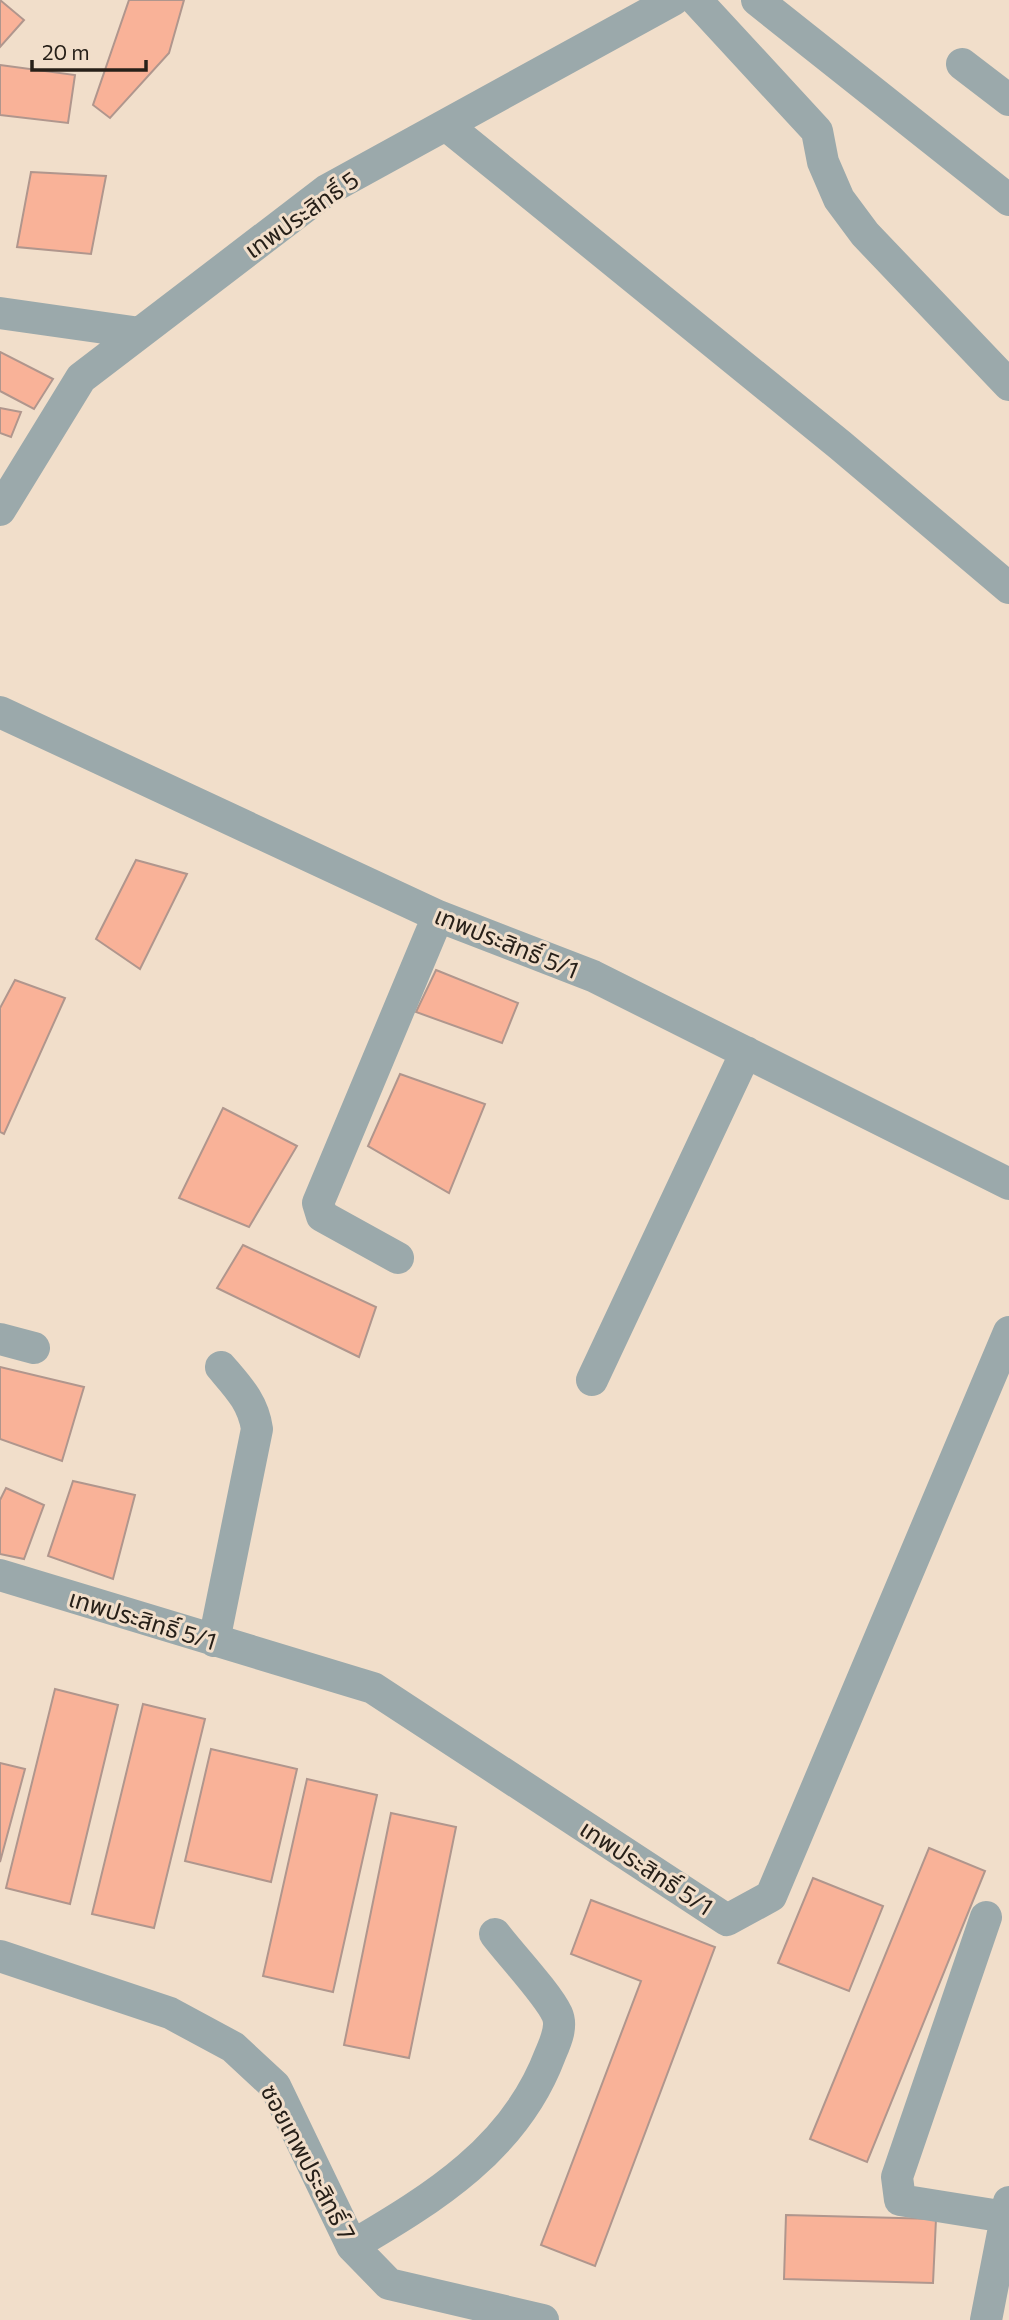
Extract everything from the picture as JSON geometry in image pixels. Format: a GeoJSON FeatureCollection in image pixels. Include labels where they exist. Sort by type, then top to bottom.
{"type":"FeatureCollection","features":[{"type":"Feature","properties":{"kind":"street","name":"เทพประสิทธิ์ 5"},"geometry":{"type":"LineString","coordinates":[[0,510],[81,379],[327,190],[673,0]]}},
{"type":"Feature","properties":{"kind":"street"},"geometry":{"type":"LineString","coordinates":[[696,0],[817,131],[823,162],[839,199],[864,234],[1009,385]]}},
{"type":"Feature","properties":{"kind":"street"},"geometry":{"type":"LineString","coordinates":[[757,0],[1009,200]]}},
{"type":"Feature","properties":{"kind":"street"},"geometry":{"type":"LineString","coordinates":[[962,64],[1009,100]]}},
{"type":"Feature","properties":{"kind":"street"},"geometry":{"type":"LineString","coordinates":[[446,125],[840,445],[1009,589]]}},
{"type":"Feature","properties":{"kind":"street"},"geometry":{"type":"LineString","coordinates":[[0,313],[140,333]]}},
{"type":"Feature","properties":{"kind":"street","name":"เทพประสิทธิ์ 5/1"},"geometry":{"type":"LineString","coordinates":[[0,712],[438,916],[593,976],[1009,1184]]}},
{"type":"Feature","properties":{"kind":"street"},"geometry":{"type":"LineString","coordinates":[[398,1258],[322,1216],[318,1203],[438,916]]}},
{"type":"Feature","properties":{"kind":"street"},"geometry":{"type":"LineString","coordinates":[[592,1380],[746,1052]]}},
{"type":"Feature","properties":{"kind":"street","name":"เทพประสิทธิ์ 5/1"},"geometry":{"type":"LineString","coordinates":[[0,1576],[373,1688],[727,1920],[771,1896],[1009,1332]]}},
{"type":"Feature","properties":{"kind":"street"},"geometry":{"type":"LineString","coordinates":[[0,1339],[34,1348]]}},
{"type":"Feature","properties":{"kind":"street"},"geometry":{"type":"LineString","coordinates":[[214,1640],[257,1429],[255,1412],[245,1394],[221,1367]]}},
{"type":"Feature","properties":{"kind":"street"},"geometry":{"type":"LineString","coordinates":[[986,1916],[897,2177],[900,2200],[1007,2209],[986,2320]]}},
{"type":"Feature","properties":{"kind":"street"},"geometry":{"type":"LineString","coordinates":[[352,2246],[412,2210],[494,2147],[540,2082],[557,2034],[557,2014],[495,1934]]}},
{"type":"Feature","properties":{"kind":"street","name":"ซอยเทพประสิทธิ์ 7"},"geometry":{"type":"LineString","coordinates":[[0,1956],[170,2013],[233,2047],[275,2086],[352,2246],[388,2284],[544,2320]]}},
{"type":"Feature","properties":{"kind":"building"},"geometry":{"type":"Polygon","coordinates":[[[0,0],[24,20],[0,47],[0,0]]]}},
{"type":"Feature","properties":{"kind":"building"},"geometry":{"type":"Polygon","coordinates":[[[129,0],[184,0],[169,53],[110,118],[93,105],[129,0]]]}},
{"type":"Feature","properties":{"kind":"building"},"geometry":{"type":"Polygon","coordinates":[[[0,65],[75,75],[68,123],[0,115],[0,65]]]}},
{"type":"Feature","properties":{"kind":"building"},"geometry":{"type":"Polygon","coordinates":[[[31,172],[106,176],[91,254],[17,247],[31,172]]]}},
{"type":"Feature","properties":{"kind":"building"},"geometry":{"type":"Polygon","coordinates":[[[0,352],[53,379],[34,409],[0,391],[0,352]]]}},
{"type":"Feature","properties":{"kind":"building"},"geometry":{"type":"Polygon","coordinates":[[[0,408],[21,412],[11,437],[0,433],[0,408]]]}},
{"type":"Feature","properties":{"kind":"building"},"geometry":{"type":"Polygon","coordinates":[[[136,860],[187,874],[140,969],[96,939],[136,860]]]}},
{"type":"Feature","properties":{"kind":"building"},"geometry":{"type":"Polygon","coordinates":[[[436,970],[518,1003],[502,1043],[416,1012],[436,970]]]}},
{"type":"Feature","properties":{"kind":"building"},"geometry":{"type":"Polygon","coordinates":[[[15,980],[65,998],[4,1134],[0,1132],[0,1008],[15,980]]]}},
{"type":"Feature","properties":{"kind":"building"},"geometry":{"type":"Polygon","coordinates":[[[400,1074],[485,1104],[449,1193],[368,1146],[400,1074]]]}},
{"type":"Feature","properties":{"kind":"building"},"geometry":{"type":"Polygon","coordinates":[[[223,1108],[297,1146],[249,1227],[179,1198],[223,1108]]]}},
{"type":"Feature","properties":{"kind":"building"},"geometry":{"type":"Polygon","coordinates":[[[243,1245],[376,1307],[359,1357],[217,1288],[243,1245]]]}},
{"type":"Feature","properties":{"kind":"building"},"geometry":{"type":"Polygon","coordinates":[[[0,1367],[84,1387],[62,1461],[0,1439],[0,1367]]]}},
{"type":"Feature","properties":{"kind":"building"},"geometry":{"type":"Polygon","coordinates":[[[73,1481],[135,1495],[113,1579],[48,1556],[73,1481]]]}},
{"type":"Feature","properties":{"kind":"building"},"geometry":{"type":"Polygon","coordinates":[[[6,1488],[44,1505],[24,1559],[0,1554],[0,1500],[6,1488]]]}},
{"type":"Feature","properties":{"kind":"building"},"geometry":{"type":"Polygon","coordinates":[[[55,1689],[118,1705],[70,1904],[6,1888],[55,1689]]]}},
{"type":"Feature","properties":{"kind":"building"},"geometry":{"type":"Polygon","coordinates":[[[143,1704],[205,1719],[154,1928],[92,1914],[143,1704]]]}},
{"type":"Feature","properties":{"kind":"building"},"geometry":{"type":"Polygon","coordinates":[[[211,1749],[297,1769],[271,1882],[185,1861],[211,1749]]]}},
{"type":"Feature","properties":{"kind":"building"},"geometry":{"type":"Polygon","coordinates":[[[0,1763],[25,1769],[0,1862],[0,1763]]]}},
{"type":"Feature","properties":{"kind":"building"},"geometry":{"type":"Polygon","coordinates":[[[307,1779],[377,1795],[333,1992],[263,1976],[307,1779]]]}},
{"type":"Feature","properties":{"kind":"building"},"geometry":{"type":"Polygon","coordinates":[[[391,1813],[456,1827],[409,2058],[344,2045],[391,1813]]]}},
{"type":"Feature","properties":{"kind":"building"},"geometry":{"type":"Polygon","coordinates":[[[929,1848],[985,1871],[867,2162],[810,2139],[929,1848]]]}},
{"type":"Feature","properties":{"kind":"building"},"geometry":{"type":"Polygon","coordinates":[[[813,1878],[883,1906],[849,1991],[778,1963],[813,1878]]]}},
{"type":"Feature","properties":{"kind":"building"},"geometry":{"type":"Polygon","coordinates":[[[591,1900],[715,1947],[595,2266],[541,2245],[641,1981],[571,1954],[591,1900]]]}},
{"type":"Feature","properties":{"kind":"building"},"geometry":{"type":"Polygon","coordinates":[[[786,2215],[936,2219],[933,2283],[784,2279],[786,2215]]]}}]}
